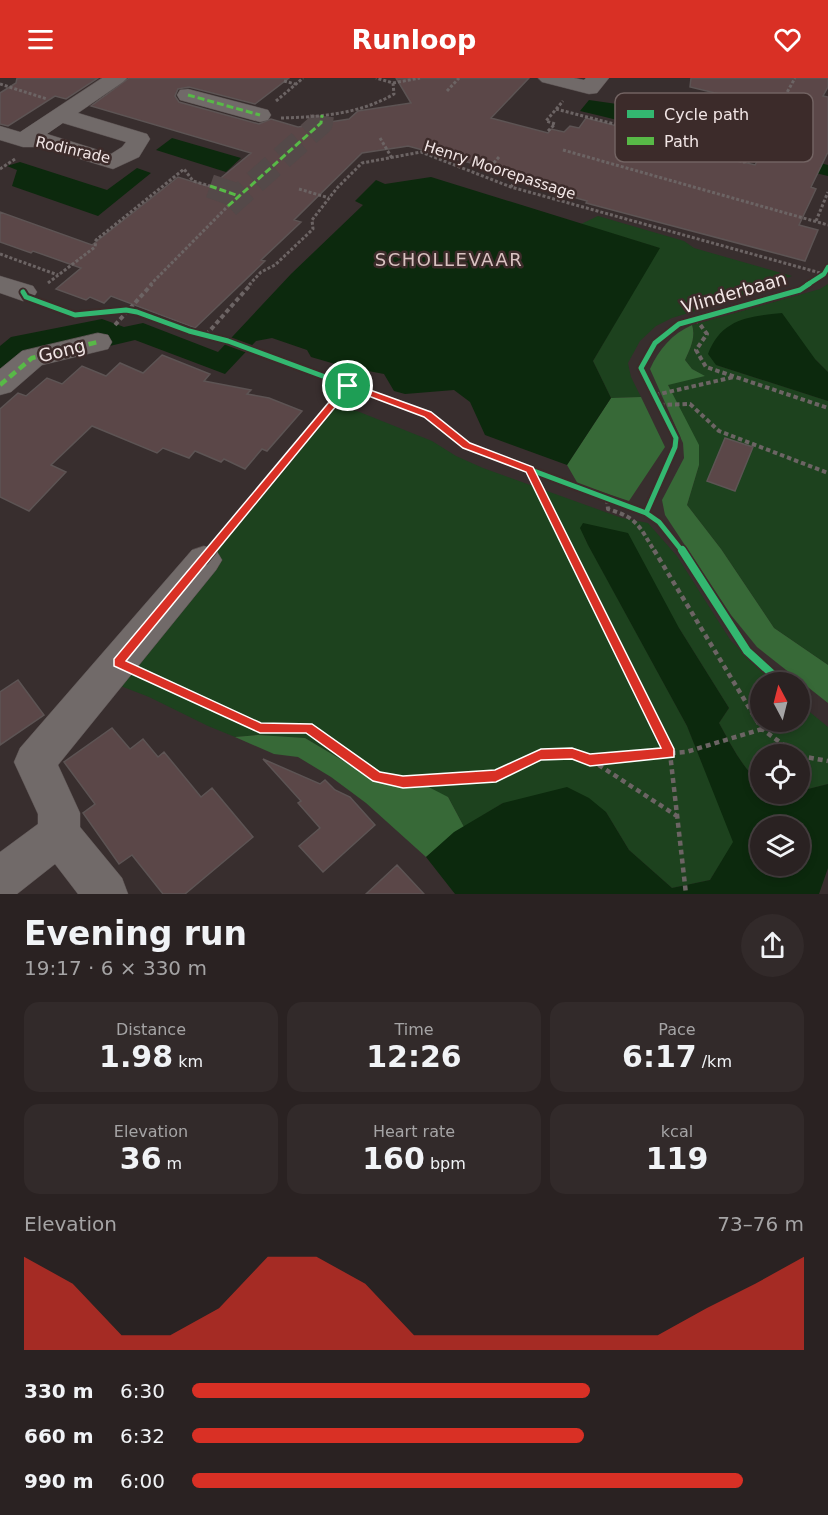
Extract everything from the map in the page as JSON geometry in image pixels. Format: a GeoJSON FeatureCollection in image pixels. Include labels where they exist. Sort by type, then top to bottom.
{"type":"FeatureCollection","features":[{"type":"Feature","properties":{"kind":"street","name":"Rodinrade"},"geometry":{"type":"LineString","coordinates":[[23,140],[116,78]]}},
{"type":"Feature","properties":{"kind":"street"},"geometry":{"type":"LineString","coordinates":[[549,78],[589,88],[598,78]]}},
{"type":"Feature","properties":{"kind":"street"},"geometry":{"type":"LineString","coordinates":[[188,95],[260,115]]}},
{"type":"Feature","properties":{"kind":"street","name":"Rodinrade"},"geometry":{"type":"LineString","coordinates":[[0,133],[23,140],[43,140],[113,162],[131,152],[139,139],[66,111]]}},
{"type":"Feature","properties":{"kind":"street","name":"Gong"},"geometry":{"type":"LineString","coordinates":[[0,385],[32,358],[108,333]]}},
{"type":"Feature","properties":{"kind":"street"},"geometry":{"type":"LineString","coordinates":[[106,894],[59,834],[59,813],[35,762],[204,560]]}},
{"type":"Feature","properties":{"kind":"street"},"geometry":{"type":"LineString","coordinates":[[0,879],[59,834]]}},
{"type":"Feature","properties":{"kind":"path"},"geometry":{"type":"LineString","coordinates":[[260,115],[303,78]]}},
{"type":"Feature","properties":{"kind":"path"},"geometry":{"type":"LineString","coordinates":[[376,78],[393,83],[420,78]]}},
{"type":"Feature","properties":{"kind":"path"},"geometry":{"type":"LineString","coordinates":[[447,91],[459,78]]}},
{"type":"Feature","properties":{"kind":"path"},"geometry":{"type":"LineString","coordinates":[[787,93],[795,78]]}},
{"type":"Feature","properties":{"kind":"path"},"geometry":{"type":"LineString","coordinates":[[284,81],[296,84]]}},
{"type":"Feature","properties":{"kind":"path"},"geometry":{"type":"LineString","coordinates":[[260,115],[292,117],[322,115],[374,107],[394,94],[393,83]]}},
{"type":"Feature","properties":{"kind":"path"},"geometry":{"type":"LineString","coordinates":[[0,84],[66,111]]}},
{"type":"Feature","properties":{"kind":"path"},"geometry":{"type":"LineString","coordinates":[[548,131],[555,124],[546,121],[577,85]]}},
{"type":"Feature","properties":{"kind":"path"},"geometry":{"type":"LineString","coordinates":[[556,109],[615,124]]}},
{"type":"Feature","properties":{"kind":"path"},"geometry":{"type":"LineString","coordinates":[[380,138],[392,158]]}},
{"type":"Feature","properties":{"kind":"path"},"geometry":{"type":"LineString","coordinates":[[563,150],[828,225]]}},
{"type":"Feature","properties":{"kind":"path"},"geometry":{"type":"LineString","coordinates":[[499,158],[487,171],[516,179],[511,187]]}},
{"type":"Feature","properties":{"kind":"path"},"geometry":{"type":"LineString","coordinates":[[12,288],[36,292],[95,247],[96,240],[184,169],[193,181],[210,186]]}},
{"type":"Feature","properties":{"kind":"path"},"geometry":{"type":"LineString","coordinates":[[299,189],[329,198]]}},
{"type":"Feature","properties":{"kind":"path"},"geometry":{"type":"LineString","coordinates":[[816,221],[828,192]]}},
{"type":"Feature","properties":{"kind":"path"},"geometry":{"type":"LineString","coordinates":[[108,333],[122,310],[228,206]]}},
{"type":"Feature","properties":{"kind":"path"},"geometry":{"type":"LineString","coordinates":[[0,254],[58,275]]}},
{"type":"Feature","properties":{"kind":"path"},"geometry":{"type":"LineString","coordinates":[[816,280],[824,274],[828,267]]}},
{"type":"Feature","properties":{"kind":"path"},"geometry":{"type":"LineString","coordinates":[[122,310],[137,312]]}},
{"type":"Feature","properties":{"kind":"path"},"geometry":{"type":"LineString","coordinates":[[696,319],[707,334],[696,351],[706,367],[828,408]]}},
{"type":"Feature","properties":{"kind":"path"},"geometry":{"type":"LineString","coordinates":[[197,333],[209,335]]}},
{"type":"Feature","properties":{"kind":"path"},"geometry":{"type":"LineString","coordinates":[[655,396],[734,377]]}},
{"type":"Feature","properties":{"kind":"path"},"geometry":{"type":"LineString","coordinates":[[650,386],[664,413]]}},
{"type":"Feature","properties":{"kind":"path"},"geometry":{"type":"LineString","coordinates":[[660,405],[690,404],[718,431],[828,473]]}},
{"type":"Feature","properties":{"kind":"path"},"geometry":{"type":"LineString","coordinates":[[519,466],[540,474]]}},
{"type":"Feature","properties":{"kind":"path"},"geometry":{"type":"LineString","coordinates":[[529,470],[670,753],[686,893]]}},
{"type":"Feature","properties":{"kind":"path"},"geometry":{"type":"LineString","coordinates":[[596,495],[617,502]]}},
{"type":"Feature","properties":{"kind":"path"},"geometry":{"type":"LineString","coordinates":[[607,499],[608,509],[624,514],[637,522],[750,709]]}},
{"type":"Feature","properties":{"kind":"path"},"geometry":{"type":"LineString","coordinates":[[118,662],[260,728],[308,728],[378,777],[403,782],[496,776],[541,754],[572,754],[590,760],[677,816]]}},
{"type":"Feature","properties":{"kind":"path"},"geometry":{"type":"LineString","coordinates":[[590,760],[686,752],[751,732]]}},
{"type":"Feature","properties":{"kind":"path"},"geometry":{"type":"LineString","coordinates":[[766,732],[783,744]]}},
{"type":"Feature","properties":{"kind":"path"},"geometry":{"type":"LineString","coordinates":[[810,757],[828,761]]}},
{"type":"Feature","properties":{"kind":"shaded area"},"geometry":{"type":"Polygon","coordinates":[[[589,100],[615,104],[615,119],[580,111],[589,100]]]}},
{"type":"Feature","properties":{"kind":"shaded area"},"geometry":{"type":"Polygon","coordinates":[[[172,138],[241,158],[226,172],[156,150],[172,138]]]}},
{"type":"Feature","properties":{"kind":"shaded area"},"geometry":{"type":"Polygon","coordinates":[[[813,161],[828,165],[828,176],[773,162],[813,161]]]}},
{"type":"Feature","properties":{"kind":"shaded area"},"geometry":{"type":"Polygon","coordinates":[[[20,162],[107,190],[137,168],[151,173],[98,216],[12,186],[17,170],[7,166],[20,162]]]}},
{"type":"Feature","properties":{"kind":"shaded area"},"geometry":{"type":"Polygon","coordinates":[[[431,177],[660,248],[593,361],[611,398],[567,465],[485,435],[470,402],[454,390],[405,394],[394,391],[384,374],[311,357],[307,350],[272,338],[256,341],[225,374],[135,340],[0,372],[0,346],[11,337],[102,319],[124,327],[143,323],[218,352],[291,274],[363,205],[355,201],[376,180],[385,184],[431,177]]]}},
{"type":"Feature","properties":{"kind":"shaded area"},"geometry":{"type":"Polygon","coordinates":[[[598,216],[684,241],[694,248],[792,276],[719,304],[672,318],[656,326],[640,341],[628,363],[631,377],[641,397],[611,398],[593,361],[659,248],[581,224],[598,216]]]}},
{"type":"Feature","properties":{"kind":"shaded area"},"geometry":{"type":"Polygon","coordinates":[[[828,284],[828,372],[815,359],[716,365],[828,401],[828,665],[774,628],[721,549],[687,505],[699,465],[668,384],[704,376],[692,369],[685,360],[693,338],[692,325],[820,289],[828,284]]]}},
{"type":"Feature","properties":{"kind":"shaded area"},"geometry":{"type":"Polygon","coordinates":[[[782,313],[815,359],[828,372],[828,401],[716,365],[708,354],[720,333],[728,326],[748,318],[782,313]]]}},
{"type":"Feature","properties":{"kind":"shaded area"},"geometry":{"type":"Polygon","coordinates":[[[692,325],[693,338],[685,360],[692,369],[705,376],[668,385],[699,445],[699,465],[687,505],[721,549],[774,628],[828,665],[828,703],[810,689],[810,672],[789,672],[757,647],[731,615],[665,515],[662,500],[684,458],[683,443],[650,369],[667,343],[692,325]]]}},
{"type":"Feature","properties":{"kind":"shaded area"},"geometry":{"type":"Polygon","coordinates":[[[641,397],[665,447],[629,501],[578,484],[567,465],[611,398],[641,397]]]}},
{"type":"Feature","properties":{"kind":"shaded area"},"geometry":{"type":"Polygon","coordinates":[[[332,409],[357,411],[432,441],[456,456],[483,468],[622,518],[648,523],[677,556],[731,641],[764,672],[750,672],[750,732],[810,732],[810,712],[828,727],[828,784],[810,788],[810,744],[750,744],[750,772],[719,723],[729,708],[679,628],[584,537],[687,726],[734,842],[710,880],[672,888],[629,850],[606,812],[503,803],[464,827],[448,797],[362,772],[305,738],[258,735],[235,737],[113,683],[238,522],[332,409]]]}},
{"type":"Feature","properties":{"kind":"shaded area"},"geometry":{"type":"Polygon","coordinates":[[[583,523],[628,533],[679,628],[729,708],[719,723],[750,772],[750,804],[810,804],[810,788],[828,784],[828,868],[819,894],[455,894],[426,857],[454,832],[503,803],[567,787],[589,798],[606,812],[629,850],[672,888],[710,880],[733,842],[687,726],[580,528],[583,523]]]}},
{"type":"Feature","properties":{"kind":"shaded area"},"geometry":{"type":"Polygon","coordinates":[[[258,735],[305,738],[362,772],[417,781],[448,797],[464,827],[426,857],[366,803],[331,777],[298,757],[274,754],[235,737],[258,735]]]}},
{"type":"Feature","properties":{"kind":"building"},"geometry":{"type":"Polygon","coordinates":[[[17,78],[98,78],[66,99],[55,96],[8,126],[0,124],[0,93],[16,83],[17,78]]]}},
{"type":"Feature","properties":{"kind":"building"},"geometry":{"type":"Polygon","coordinates":[[[129,78],[289,78],[255,104],[189,87],[178,89],[175,96],[179,102],[259,124],[271,119],[298,127],[349,119],[358,111],[411,103],[396,78],[529,78],[491,118],[548,133],[551,129],[564,132],[570,126],[579,128],[586,118],[615,125],[615,162],[743,162],[755,165],[757,162],[813,162],[813,93],[715,93],[690,87],[691,78],[828,78],[828,87],[823,96],[828,97],[828,152],[811,187],[816,189],[799,225],[818,230],[805,261],[586,203],[587,201],[523,183],[526,179],[408,146],[362,153],[294,220],[301,222],[261,260],[265,261],[195,328],[111,296],[104,303],[90,297],[86,300],[56,289],[81,268],[0,242],[0,212],[92,245],[178,177],[210,187],[251,153],[91,106],[129,78]]]}},
{"type":"Feature","properties":{"kind":"building"},"geometry":{"type":"Polygon","coordinates":[[[162,355],[210,374],[204,381],[251,390],[247,394],[269,398],[302,411],[267,451],[262,449],[245,469],[224,459],[221,462],[195,451],[189,458],[163,448],[157,453],[92,426],[51,465],[66,472],[29,511],[0,497],[0,409],[18,393],[26,396],[47,378],[62,384],[82,366],[106,376],[120,363],[143,373],[162,355]]]}},
{"type":"Feature","properties":{"kind":"building"},"geometry":{"type":"Polygon","coordinates":[[[725,438],[753,447],[735,491],[707,481],[725,438]]]}},
{"type":"Feature","properties":{"kind":"building"},"geometry":{"type":"Polygon","coordinates":[[[18,680],[44,715],[0,745],[0,692],[18,680]]]}},
{"type":"Feature","properties":{"kind":"building"},"geometry":{"type":"Polygon","coordinates":[[[112,728],[130,749],[143,739],[158,757],[164,752],[201,797],[212,788],[253,837],[185,894],[163,894],[132,855],[119,864],[83,813],[95,804],[64,762],[112,728]]]}},
{"type":"Feature","properties":{"kind":"building"},"geometry":{"type":"Polygon","coordinates":[[[263,759],[320,784],[325,780],[335,790],[350,797],[375,825],[323,872],[299,846],[320,828],[298,803],[301,801],[263,759]]]}},
{"type":"Feature","properties":{"kind":"building"},"geometry":{"type":"Polygon","coordinates":[[[397,865],[424,894],[366,894],[397,865]]]}},
{"type":"Feature","properties":{"kind":"tunnel"},"geometry":{"type":"LineString","coordinates":[[228,206],[321,123],[322,115]]}},
{"type":"Feature","properties":{"kind":"tunnel"},"geometry":{"type":"LineString","coordinates":[[210,186],[239,196]]}},
{"type":"Feature","properties":{"kind":"marked path"},"geometry":{"type":"LineString","coordinates":[[188,95],[260,115]]}},
{"type":"Feature","properties":{"kind":"marked path"},"geometry":{"type":"LineString","coordinates":[[228,206],[321,123],[322,115]]}},
{"type":"Feature","properties":{"kind":"marked path"},"geometry":{"type":"LineString","coordinates":[[210,186],[239,196]]}},
{"type":"Feature","properties":{"kind":"marked path"},"geometry":{"type":"LineString","coordinates":[[0,385],[32,358],[98,342]]}},
{"type":"Feature","properties":{"kind":"cycle path","name":"Vlinderbaan"},"geometry":{"type":"LineString","coordinates":[[646,513],[675,447],[676,438],[641,368],[651,348],[679,324],[800,290],[824,274],[828,267]]}},
{"type":"Feature","properties":{"kind":"cycle path"},"geometry":{"type":"LineString","coordinates":[[23,292],[26,297],[75,315],[126,310],[228,341],[428,415],[467,446],[646,513],[659,522],[686,555],[747,651],[769,672]]}},
{"type":"Feature","properties":{"kind":"cycle path"},"geometry":{"type":"LineString","coordinates":[[204,560],[348,386]]}},
{"type":"Feature","properties":{"kind":"district","name":"SCHOLLEVAAR"},"geometry":{"type":"Point","coordinates":[449,260]}},
{"type":"Feature","properties":{"kind":"route"},"geometry":{"type":"LineString","coordinates":[[348,386],[428,415],[466,446],[529,470],[670,753],[590,760],[572,754],[541,754],[496,776],[403,782],[378,777],[308,728],[260,728],[118,662],[348,386]]}}]}
